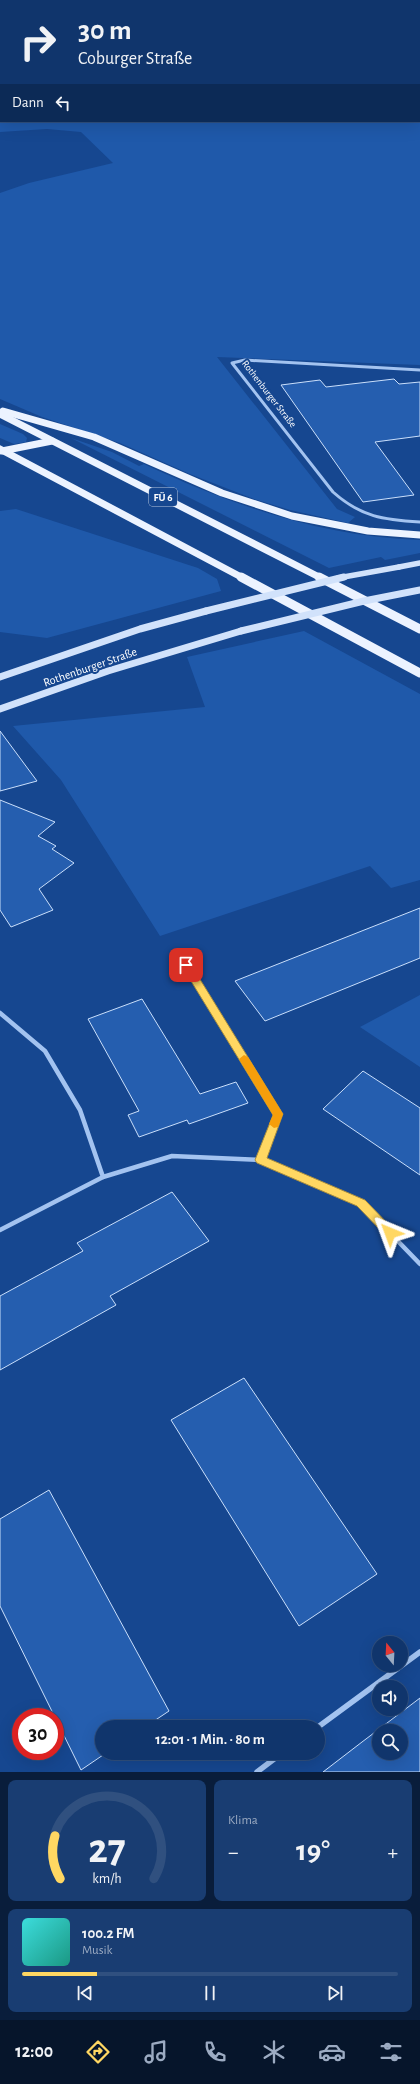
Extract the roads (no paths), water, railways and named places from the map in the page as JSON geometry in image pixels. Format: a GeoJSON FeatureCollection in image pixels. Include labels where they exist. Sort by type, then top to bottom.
{"type":"FeatureCollection","features":[{"type":"Feature","properties":{"kind":"main road"},"geometry":{"type":"LineString","coordinates":[[0,410],[94,437],[222,493],[284,514],[368,531],[420,535]]}},
{"type":"Feature","properties":{"kind":"main road","name":"FÜ 6"},"geometry":{"type":"LineString","coordinates":[[0,414],[420,629]]}},
{"type":"Feature","properties":{"kind":"main road"},"geometry":{"type":"LineString","coordinates":[[1,450],[52,441]]}},
{"type":"Feature","properties":{"kind":"main road"},"geometry":{"type":"LineString","coordinates":[[1,450],[420,672]]}},
{"type":"Feature","properties":{"kind":"main road","name":"Rothenburger Straße"},"geometry":{"type":"LineString","coordinates":[[0,677],[140,629],[206,611],[288,590],[420,563]]}},
{"type":"Feature","properties":{"kind":"main road","name":"Rothenburger Straße"},"geometry":{"type":"LineString","coordinates":[[0,709],[108,671],[241,631],[349,604],[420,590]]}},
{"type":"Feature","properties":{"kind":"street","name":"Rothenburger Straße"},"geometry":{"type":"LineString","coordinates":[[420,370],[245,360],[232,363],[333,492],[347,506],[360,513],[373,517],[420,522]]}},
{"type":"Feature","properties":{"kind":"street"},"geometry":{"type":"LineString","coordinates":[[186,965],[278,1114],[261,1160]]}},
{"type":"Feature","properties":{"kind":"street"},"geometry":{"type":"LineString","coordinates":[[0,1013],[45,1051],[80,1110],[103,1177]]}},
{"type":"Feature","properties":{"kind":"street"},"geometry":{"type":"LineString","coordinates":[[0,1230],[103,1177],[172,1156],[261,1160],[361,1203],[420,1264]]}},
{"type":"Feature","properties":{"kind":"street"},"geometry":{"type":"LineString","coordinates":[[325,1722],[420,1652]]}},
{"type":"Feature","properties":{"kind":"street"},"geometry":{"type":"LineString","coordinates":[[256,1772],[272,1760]]}}]}
